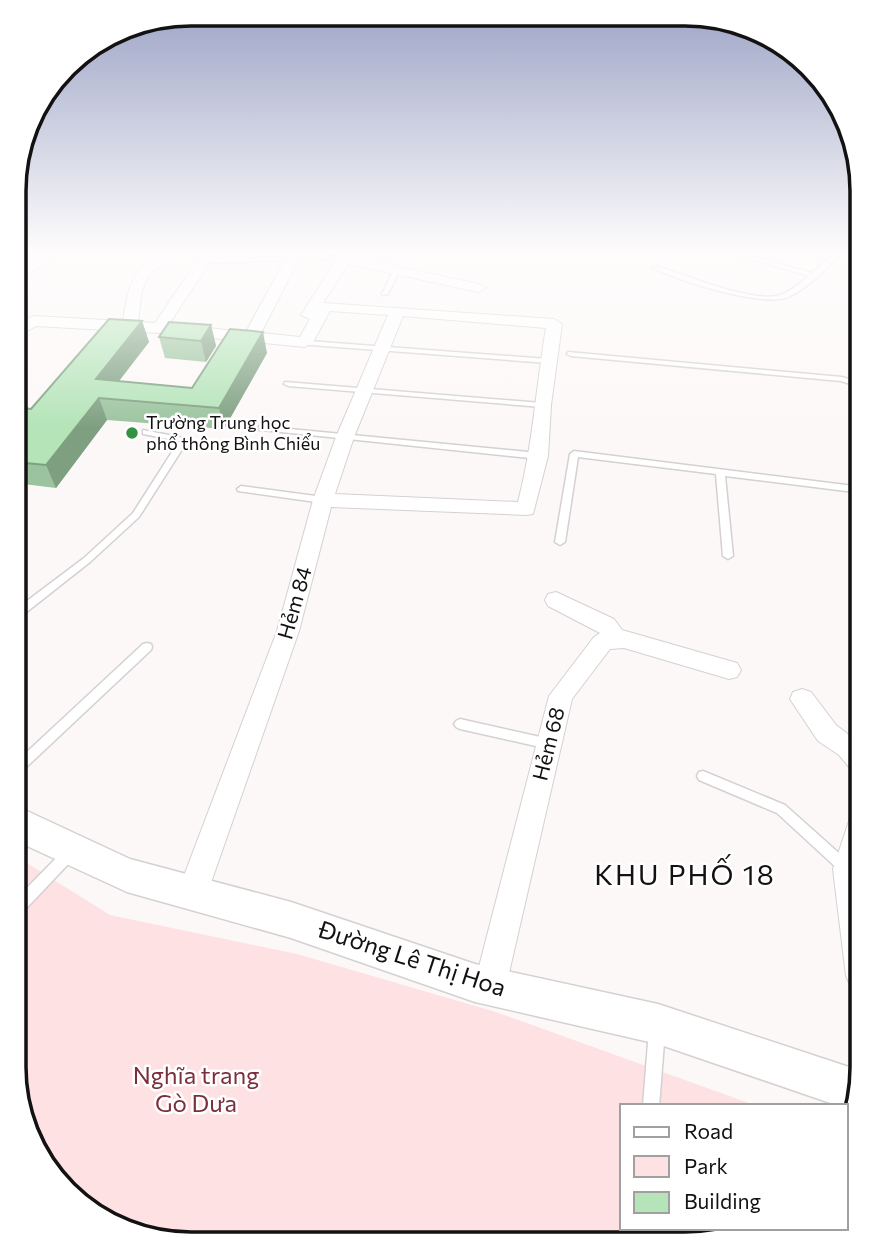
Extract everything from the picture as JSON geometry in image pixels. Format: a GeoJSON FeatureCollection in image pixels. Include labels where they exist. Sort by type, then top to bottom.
{"type":"FeatureCollection","features":[{"type":"Feature","properties":{"kind":"street"},"geometry":{"type":"LineString","coordinates":[[130,326],[132,311]]}},
{"type":"Feature","properties":{"kind":"street"},"geometry":{"type":"LineString","coordinates":[[159,328],[172,311]]}},
{"type":"Feature","properties":{"kind":"street"},"geometry":{"type":"LineString","coordinates":[[251,337],[266,311]]}},
{"type":"Feature","properties":{"kind":"street"},"geometry":{"type":"LineString","coordinates":[[297,341],[314,311]]}},
{"type":"Feature","properties":{"kind":"street"},"geometry":{"type":"LineString","coordinates":[[297,341],[322,311]]}},
{"type":"Feature","properties":{"kind":"street","name":"Hẻm 84"},"geometry":{"type":"LineString","coordinates":[[192,894],[288,631],[323,500],[345,437],[382,348],[389,311]]}},
{"type":"Feature","properties":{"kind":"street"},"geometry":{"type":"LineString","coordinates":[[323,500],[526,509],[539,456],[542,405],[554,324],[451,311]]}},
{"type":"Feature","properties":{"kind":"street"},"geometry":{"type":"LineString","coordinates":[[26,321],[29,318],[297,341]]}},
{"type":"Feature","properties":{"kind":"street"},"geometry":{"type":"LineString","coordinates":[[556,600],[606,625],[615,638],[729,670]]}},
{"type":"Feature","properties":{"kind":"street","name":"Hẻm 68"},"geometry":{"type":"LineString","coordinates":[[490,986],[561,696],[602,643],[615,638]]}},
{"type":"Feature","properties":{"kind":"street"},"geometry":{"type":"LineString","coordinates":[[802,699],[827,733],[849,749]]}},
{"type":"Feature","properties":{"kind":"street","name":"Đường Lê Thị Hoa"},"geometry":{"type":"LineString","coordinates":[[26,829],[127,875],[291,920],[490,986],[658,1024],[848,1088]]}},
{"type":"Feature","properties":{"kind":"street"},"geometry":{"type":"LineString","coordinates":[[849,862],[847,869],[849,885]]}},
{"type":"Feature","properties":{"kind":"lane"},"geometry":{"type":"LineString","coordinates":[[297,341],[548,361]]}},
{"type":"Feature","properties":{"kind":"lane"},"geometry":{"type":"LineString","coordinates":[[571,354],[850,382]]}},
{"type":"Feature","properties":{"kind":"lane"},"geometry":{"type":"LineString","coordinates":[[288,383],[542,405]]}},
{"type":"Feature","properties":{"kind":"lane"},"geometry":{"type":"LineString","coordinates":[[262,428],[539,456]]}},
{"type":"Feature","properties":{"kind":"lane"},"geometry":{"type":"LineString","coordinates":[[26,607],[87,560],[136,515],[184,440],[146,432]]}},
{"type":"Feature","properties":{"kind":"lane"},"geometry":{"type":"LineString","coordinates":[[561,542],[574,454],[850,489]]}},
{"type":"Feature","properties":{"kind":"lane"},"geometry":{"type":"LineString","coordinates":[[720,474],[728,556]]}},
{"type":"Feature","properties":{"kind":"lane"},"geometry":{"type":"LineString","coordinates":[[241,489],[323,500]]}},
{"type":"Feature","properties":{"kind":"lane"},"geometry":{"type":"LineString","coordinates":[[26,760],[148,647]]}},
{"type":"Feature","properties":{"kind":"lane"},"geometry":{"type":"LineString","coordinates":[[460,724],[549,744]]}},
{"type":"Feature","properties":{"kind":"lane"},"geometry":{"type":"LineString","coordinates":[[703,776],[781,809],[847,869]]}},
{"type":"Feature","properties":{"kind":"lane"},"geometry":{"type":"LineString","coordinates":[[26,899],[73,850]]}},
{"type":"Feature","properties":{"kind":"lane"},"geometry":{"type":"LineString","coordinates":[[651,1104],[658,1024]]}},
{"type":"Feature","properties":{"kind":"green space","name":"Nghĩa trang Gò Dưa"},"geometry":{"type":"Polygon","coordinates":[[[26,862],[110,915],[297,954],[496,1012],[751,1104],[620,1104],[620,1230],[707,1230],[191,1232],[138,1223],[99,1204],[67,1176],[43,1140],[32,1110],[26,1067],[26,862]]]}},
{"type":"Feature","properties":{"kind":"building"},"geometry":{"type":"Polygon","coordinates":[[[109,319],[142,321],[96,379],[192,388],[230,329],[263,332],[219,408],[99,398],[46,465],[26,463],[26,408],[31,409],[109,319]]]}},
{"type":"Feature","properties":{"kind":"building"},"geometry":{"type":"Polygon","coordinates":[[[169,322],[211,325],[201,341],[159,337],[169,322]]]}},
{"type":"Feature","properties":{"kind":"place","name":"Trường Trung học phổ thông Bình Chiểu"},"geometry":{"type":"Point","coordinates":[132,433]}},
{"type":"Feature","properties":{"kind":"district","name":"KHU PHỐ 18"},"geometry":{"type":"Point","coordinates":[685,875]}}]}
